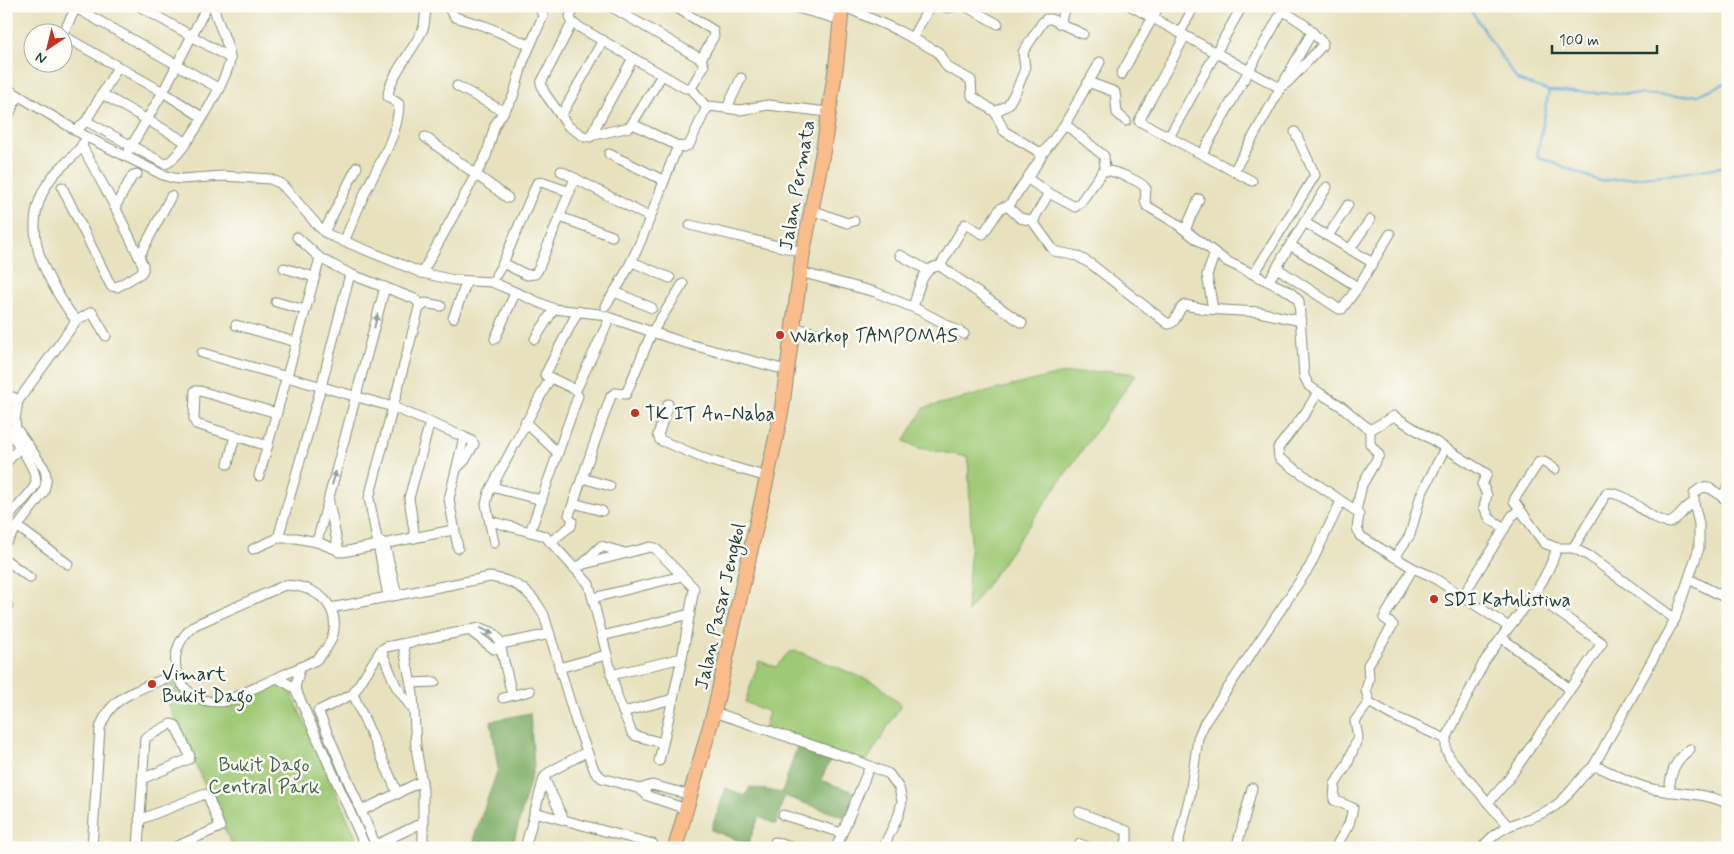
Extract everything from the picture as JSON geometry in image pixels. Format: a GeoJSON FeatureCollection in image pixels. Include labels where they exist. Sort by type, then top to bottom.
{"type":"FeatureCollection","features":[{"type":"Feature","properties":{"kind":"main road","name":"Jalan Permata"},"geometry":{"type":"LineString","coordinates":[[786,370],[803,252],[828,112],[842,11]]}},
{"type":"Feature","properties":{"kind":"main road","name":"Jalan Pasar Jengkol"},"geometry":{"type":"LineString","coordinates":[[675,848],[714,712],[768,477],[782,408],[786,370]]}},
{"type":"Feature","properties":{"kind":"street"},"geometry":{"type":"LineString","coordinates":[[139,6],[230,58]]}},
{"type":"Feature","properties":{"kind":"street"},"geometry":{"type":"LineString","coordinates":[[344,242],[367,189],[382,163],[396,124],[399,104],[388,97],[388,92],[392,81],[424,24],[427,6]]}},
{"type":"Feature","properties":{"kind":"street"},"geometry":{"type":"LineString","coordinates":[[447,6],[455,17],[485,26],[529,45]]}},
{"type":"Feature","properties":{"kind":"street"},"geometry":{"type":"LineString","coordinates":[[422,273],[486,156],[496,125],[512,97],[529,45],[543,16],[539,6]]}},
{"type":"Feature","properties":{"kind":"street"},"geometry":{"type":"LineString","coordinates":[[576,6],[570,16],[572,23],[541,84],[544,92],[568,126],[581,136],[590,136],[633,125],[662,75]]}},
{"type":"Feature","properties":{"kind":"street"},"geometry":{"type":"LineString","coordinates":[[610,6],[701,59],[704,66],[691,88]]}},
{"type":"Feature","properties":{"kind":"street"},"geometry":{"type":"LineString","coordinates":[[674,6],[713,30],[714,36],[701,59]]}},
{"type":"Feature","properties":{"kind":"street"},"geometry":{"type":"LineString","coordinates":[[790,6],[842,11],[878,20],[940,54],[949,68],[971,80],[973,98],[995,112],[1004,131],[1039,152],[1041,156]]}},
{"type":"Feature","properties":{"kind":"street"},"geometry":{"type":"LineString","coordinates":[[912,38],[930,6]]}},
{"type":"Feature","properties":{"kind":"street"},"geometry":{"type":"LineString","coordinates":[[942,6],[948,8],[955,6]]}},
{"type":"Feature","properties":{"kind":"street"},"geometry":{"type":"LineString","coordinates":[[965,6],[998,24]]}},
{"type":"Feature","properties":{"kind":"street"},"geometry":{"type":"LineString","coordinates":[[1060,24],[1065,6]]}},
{"type":"Feature","properties":{"kind":"street"},"geometry":{"type":"LineString","coordinates":[[1130,6],[1280,87]]}},
{"type":"Feature","properties":{"kind":"street"},"geometry":{"type":"LineString","coordinates":[[1121,75],[1159,6]]}},
{"type":"Feature","properties":{"kind":"street"},"geometry":{"type":"LineString","coordinates":[[1194,6],[1183,35],[1139,121],[1252,181]]}},
{"type":"Feature","properties":{"kind":"street"},"geometry":{"type":"LineString","coordinates":[[1169,137],[1242,6]]}},
{"type":"Feature","properties":{"kind":"street"},"geometry":{"type":"LineString","coordinates":[[202,117],[163,92],[67,38],[64,35],[64,31],[76,7],[220,89]]}},
{"type":"Feature","properties":{"kind":"street"},"geometry":{"type":"LineString","coordinates":[[125,156],[132,147],[210,8]]}},
{"type":"Feature","properties":{"kind":"street"},"geometry":{"type":"LineString","coordinates":[[86,121],[132,147],[168,164],[186,142],[220,89],[228,71],[230,58],[210,8]]}},
{"type":"Feature","properties":{"kind":"street"},"geometry":{"type":"LineString","coordinates":[[1202,154],[1249,71],[1280,8],[1312,32],[1323,43],[1289,82],[1280,87]]}},
{"type":"Feature","properties":{"kind":"street"},"geometry":{"type":"LineString","coordinates":[[995,112],[1008,104],[1017,89],[1025,69],[1023,52],[1042,23],[1051,19],[1083,34]]}},
{"type":"Feature","properties":{"kind":"street"},"geometry":{"type":"LineString","coordinates":[[572,23],[685,88],[691,88]]}},
{"type":"Feature","properties":{"kind":"street"},"geometry":{"type":"LineString","coordinates":[[1234,171],[1312,32]]}},
{"type":"Feature","properties":{"kind":"street"},"geometry":{"type":"LineString","coordinates":[[562,116],[603,40]]}},
{"type":"Feature","properties":{"kind":"street"},"geometry":{"type":"LineString","coordinates":[[590,136],[633,58]]}},
{"type":"Feature","properties":{"kind":"street"},"geometry":{"type":"LineString","coordinates":[[940,266],[964,225],[968,225],[983,234],[1000,209],[1008,207],[1028,179],[1041,156],[1065,124],[1100,62]]}},
{"type":"Feature","properties":{"kind":"street"},"geometry":{"type":"LineString","coordinates":[[76,131],[86,121],[118,67]]}},
{"type":"Feature","properties":{"kind":"street"},"geometry":{"type":"LineString","coordinates":[[727,108],[741,78]]}},
{"type":"Feature","properties":{"kind":"street"},"geometry":{"type":"LineString","coordinates":[[1088,82],[1115,92],[1117,113],[1126,121]]}},
{"type":"Feature","properties":{"kind":"street"},"geometry":{"type":"LineString","coordinates":[[457,86],[503,111]]}},
{"type":"Feature","properties":{"kind":"street"},"geometry":{"type":"LineString","coordinates":[[6,88],[85,136],[173,178],[261,177],[276,181],[285,188],[324,232],[344,242],[422,273],[467,281],[492,282],[554,309],[578,311],[610,318],[738,359],[786,370]]}},
{"type":"Feature","properties":{"kind":"street"},"geometry":{"type":"LineString","coordinates":[[691,88],[707,108]]}},
{"type":"Feature","properties":{"kind":"street"},"geometry":{"type":"LineString","coordinates":[[102,94],[186,142]]}},
{"type":"Feature","properties":{"kind":"street"},"geometry":{"type":"LineString","coordinates":[[6,121],[18,95]]}},
{"type":"Feature","properties":{"kind":"street"},"geometry":{"type":"LineString","coordinates":[[638,126],[678,146],[684,147],[689,145],[707,108],[713,105],[740,110],[768,105],[828,112]]}},
{"type":"Feature","properties":{"kind":"street"},"geometry":{"type":"LineString","coordinates":[[1065,124],[1104,156],[1106,170]]}},
{"type":"Feature","properties":{"kind":"street"},"geometry":{"type":"LineString","coordinates":[[1254,274],[1315,175],[1295,132]]}},
{"type":"Feature","properties":{"kind":"street"},"geometry":{"type":"LineString","coordinates":[[76,321],[54,289],[40,259],[36,241],[35,218],[52,177],[82,146],[85,136]]}},
{"type":"Feature","properties":{"kind":"street"},"geometry":{"type":"LineString","coordinates":[[425,137],[508,198]]}},
{"type":"Feature","properties":{"kind":"street"},"geometry":{"type":"LineString","coordinates":[[62,186],[111,286],[117,287],[140,273],[143,270],[143,265],[115,207],[82,146]]}},
{"type":"Feature","properties":{"kind":"street"},"geometry":{"type":"LineString","coordinates":[[605,306],[632,262],[678,146]]}},
{"type":"Feature","properties":{"kind":"street"},"geometry":{"type":"LineString","coordinates":[[610,154],[663,180]]}},
{"type":"Feature","properties":{"kind":"street"},"geometry":{"type":"LineString","coordinates":[[324,232],[357,167]]}},
{"type":"Feature","properties":{"kind":"street"},"geometry":{"type":"LineString","coordinates":[[1028,179],[1075,207],[1080,203],[1100,173],[1109,170],[1143,185],[1146,189],[1145,202],[1147,206],[1185,230],[1226,261],[1269,281],[1296,297],[1299,301],[1304,376],[1308,386],[1341,406],[1370,430]]}},
{"type":"Feature","properties":{"kind":"street"},"geometry":{"type":"LineString","coordinates":[[562,171],[649,218]]}},
{"type":"Feature","properties":{"kind":"street"},"geometry":{"type":"LineString","coordinates":[[115,207],[133,175],[137,174]]}},
{"type":"Feature","properties":{"kind":"street"},"geometry":{"type":"LineString","coordinates":[[502,263],[527,274],[535,274],[575,178]]}},
{"type":"Feature","properties":{"kind":"street"},"geometry":{"type":"LineString","coordinates":[[496,275],[536,183],[541,182],[570,192]]}},
{"type":"Feature","properties":{"kind":"street"},"geometry":{"type":"LineString","coordinates":[[1269,281],[1327,187]]}},
{"type":"Feature","properties":{"kind":"street"},"geometry":{"type":"LineString","coordinates":[[1034,221],[1049,193]]}},
{"type":"Feature","properties":{"kind":"street"},"geometry":{"type":"LineString","coordinates":[[139,257],[171,196]]}},
{"type":"Feature","properties":{"kind":"street"},"geometry":{"type":"LineString","coordinates":[[1185,230],[1199,199]]}},
{"type":"Feature","properties":{"kind":"street"},"geometry":{"type":"LineString","coordinates":[[1328,236],[1348,205]]}},
{"type":"Feature","properties":{"kind":"street"},"geometry":{"type":"LineString","coordinates":[[1008,207],[1020,218],[1034,221],[1054,251],[1082,259],[1168,324],[1174,321],[1181,306],[1185,305],[1259,312],[1301,321]]}},
{"type":"Feature","properties":{"kind":"street"},"geometry":{"type":"LineString","coordinates":[[812,210],[847,223],[854,221]]}},
{"type":"Feature","properties":{"kind":"street"},"geometry":{"type":"LineString","coordinates":[[560,217],[612,236]]}},
{"type":"Feature","properties":{"kind":"street"},"geometry":{"type":"LineString","coordinates":[[1350,250],[1370,220]]}},
{"type":"Feature","properties":{"kind":"street"},"geometry":{"type":"LineString","coordinates":[[1304,222],[1373,263]]}},
{"type":"Feature","properties":{"kind":"street"},"geometry":{"type":"LineString","coordinates":[[690,225],[803,252]]}},
{"type":"Feature","properties":{"kind":"street"},"geometry":{"type":"LineString","coordinates":[[1276,268],[1339,309],[1344,308],[1390,234]]}},
{"type":"Feature","properties":{"kind":"street"},"geometry":{"type":"LineString","coordinates":[[297,236],[320,258],[350,274],[415,299],[419,301],[421,307]]}},
{"type":"Feature","properties":{"kind":"street"},"geometry":{"type":"LineString","coordinates":[[1290,245],[1358,287]]}},
{"type":"Feature","properties":{"kind":"street"},"geometry":{"type":"LineString","coordinates":[[1212,309],[1207,275],[1215,253]]}},
{"type":"Feature","properties":{"kind":"street"},"geometry":{"type":"LineString","coordinates":[[900,255],[927,270]]}},
{"type":"Feature","properties":{"kind":"street"},"geometry":{"type":"LineString","coordinates":[[259,476],[320,258]]}},
{"type":"Feature","properties":{"kind":"street"},"geometry":{"type":"LineString","coordinates":[[632,262],[670,278]]}},
{"type":"Feature","properties":{"kind":"street"},"geometry":{"type":"LineString","coordinates":[[913,307],[927,270],[933,266],[940,266],[1022,323]]}},
{"type":"Feature","properties":{"kind":"street"},"geometry":{"type":"LineString","coordinates":[[284,268],[314,277]]}},
{"type":"Feature","properties":{"kind":"street"},"geometry":{"type":"LineString","coordinates":[[800,272],[875,292],[913,307],[964,334]]}},
{"type":"Feature","properties":{"kind":"street"},"geometry":{"type":"LineString","coordinates":[[278,538],[350,274]]}},
{"type":"Feature","properties":{"kind":"street"},"geometry":{"type":"LineString","coordinates":[[453,318],[467,281]]}},
{"type":"Feature","properties":{"kind":"street"},"geometry":{"type":"LineString","coordinates":[[550,542],[571,526],[574,504],[582,478],[611,396],[615,393],[626,394],[652,332],[683,284]]}},
{"type":"Feature","properties":{"kind":"street"},"geometry":{"type":"LineString","coordinates":[[317,542],[357,398],[385,287]]}},
{"type":"Feature","properties":{"kind":"street"},"geometry":{"type":"LineString","coordinates":[[615,292],[652,308]]}},
{"type":"Feature","properties":{"kind":"street"},"geometry":{"type":"LineString","coordinates":[[495,339],[515,293]]}},
{"type":"Feature","properties":{"kind":"street"},"geometry":{"type":"LineString","coordinates":[[276,302],[305,310]]}},
{"type":"Feature","properties":{"kind":"street"},"geometry":{"type":"LineString","coordinates":[[392,595],[369,505],[369,498],[421,307],[425,303],[441,306]]}},
{"type":"Feature","properties":{"kind":"street"},"geometry":{"type":"LineString","coordinates":[[536,339],[554,309]]}},
{"type":"Feature","properties":{"kind":"street"},"geometry":{"type":"LineString","coordinates":[[578,311],[545,375],[576,390],[610,318]]}},
{"type":"Feature","properties":{"kind":"street"},"geometry":{"type":"LineString","coordinates":[[6,408],[12,397],[76,321],[92,312],[106,336]]}},
{"type":"Feature","properties":{"kind":"street"},"geometry":{"type":"LineString","coordinates":[[236,326],[296,342]]}},
{"type":"Feature","properties":{"kind":"street"},"geometry":{"type":"LineString","coordinates":[[792,327],[829,336]]}},
{"type":"Feature","properties":{"kind":"street"},"geometry":{"type":"LineString","coordinates":[[202,353],[393,407],[472,441],[474,444],[466,460],[456,468],[449,499],[458,548]]}},
{"type":"Feature","properties":{"kind":"street"},"geometry":{"type":"LineString","coordinates":[[494,543],[486,504],[489,492],[548,382]]}},
{"type":"Feature","properties":{"kind":"street"},"geometry":{"type":"LineString","coordinates":[[268,446],[196,424],[194,419],[196,391],[277,413]]}},
{"type":"Feature","properties":{"kind":"street"},"geometry":{"type":"LineString","coordinates":[[1318,392],[1306,412],[1278,448],[1281,460],[1356,511],[1359,515],[1357,528],[1360,536],[1413,568],[1431,576],[1509,628]]}},
{"type":"Feature","properties":{"kind":"street"},"geometry":{"type":"LineString","coordinates":[[530,532],[578,396]]}},
{"type":"Feature","properties":{"kind":"street"},"geometry":{"type":"LineString","coordinates":[[6,542],[43,493],[46,484],[44,468],[16,428],[12,397]]}},
{"type":"Feature","properties":{"kind":"street"},"geometry":{"type":"LineString","coordinates":[[668,404],[658,435],[660,440],[708,460],[768,477]]}},
{"type":"Feature","properties":{"kind":"street"},"geometry":{"type":"LineString","coordinates":[[1370,430],[1394,416],[1487,474],[1482,484],[1487,495],[1484,507],[1490,519],[1504,528]]}},
{"type":"Feature","properties":{"kind":"street"},"geometry":{"type":"LineString","coordinates":[[415,538],[409,498],[430,422]]}},
{"type":"Feature","properties":{"kind":"street"},"geometry":{"type":"LineString","coordinates":[[526,422],[558,453]]}},
{"type":"Feature","properties":{"kind":"street"},"geometry":{"type":"LineString","coordinates":[[6,427],[20,447],[37,478],[34,488],[10,516]]}},
{"type":"Feature","properties":{"kind":"street"},"geometry":{"type":"LineString","coordinates":[[1356,511],[1362,485],[1379,455],[1370,444],[1370,430]]}},
{"type":"Feature","properties":{"kind":"street"},"geometry":{"type":"LineString","coordinates":[[228,464],[235,436]]}},
{"type":"Feature","properties":{"kind":"street"},"geometry":{"type":"LineString","coordinates":[[6,463],[20,447]]}},
{"type":"Feature","properties":{"kind":"street"},"geometry":{"type":"LineString","coordinates":[[1395,557],[1410,534],[1421,494],[1446,448]]}},
{"type":"Feature","properties":{"kind":"street"},"geometry":{"type":"LineString","coordinates":[[1555,470],[1544,462],[1539,462],[1514,502],[1544,543],[1557,548],[1573,548],[1602,564],[1675,619]]}},
{"type":"Feature","properties":{"kind":"street"},"geometry":{"type":"LineString","coordinates":[[582,478],[610,486]]}},
{"type":"Feature","properties":{"kind":"street"},"geometry":{"type":"LineString","coordinates":[[492,487],[542,500]]}},
{"type":"Feature","properties":{"kind":"street"},"geometry":{"type":"LineString","coordinates":[[1482,848],[1493,834],[1507,825],[1540,814],[1567,797],[1584,774],[1593,767],[1675,619],[1699,548],[1699,524],[1694,494],[1699,488],[1710,488],[1725,499],[1728,487]]}},
{"type":"Feature","properties":{"kind":"street"},"geometry":{"type":"LineString","coordinates":[[1573,548],[1608,493],[1619,495],[1653,517],[1669,523],[1678,517],[1689,504],[1694,503]]}},
{"type":"Feature","properties":{"kind":"street"},"geometry":{"type":"LineString","coordinates":[[329,499],[339,552]]}},
{"type":"Feature","properties":{"kind":"street"},"geometry":{"type":"LineString","coordinates":[[1177,848],[1190,795],[1198,738],[1205,722],[1310,566],[1340,501]]}},
{"type":"Feature","properties":{"kind":"street"},"geometry":{"type":"LineString","coordinates":[[574,504],[602,511]]}},
{"type":"Feature","properties":{"kind":"street"},"geometry":{"type":"LineString","coordinates":[[1463,596],[1504,528],[1512,516],[1519,510]]}},
{"type":"Feature","properties":{"kind":"street"},"geometry":{"type":"LineString","coordinates":[[490,522],[545,536],[577,566],[589,584],[618,700],[632,733],[636,736],[663,743]]}},
{"type":"Feature","properties":{"kind":"street"},"geometry":{"type":"LineString","coordinates":[[18,527],[68,564]]}},
{"type":"Feature","properties":{"kind":"street"},"geometry":{"type":"LineString","coordinates":[[253,549],[278,538],[296,538],[317,542],[339,552],[454,530]]}},
{"type":"Feature","properties":{"kind":"street"},"geometry":{"type":"LineString","coordinates":[[577,566],[601,546],[626,553]]}},
{"type":"Feature","properties":{"kind":"street"},"geometry":{"type":"LineString","coordinates":[[577,566],[650,547],[655,548],[694,588],[682,658],[659,761]]}},
{"type":"Feature","properties":{"kind":"street"},"geometry":{"type":"LineString","coordinates":[[1507,825],[1450,758],[1446,750],[1446,739],[1484,662],[1534,595],[1546,574],[1557,548]]}},
{"type":"Feature","properties":{"kind":"street"},"geometry":{"type":"LineString","coordinates":[[6,560],[30,578]]}},
{"type":"Feature","properties":{"kind":"street"},"geometry":{"type":"LineString","coordinates":[[1413,568],[1384,618],[1393,625],[1368,665],[1369,679],[1366,690],[1369,702],[1391,715],[1446,739]]}},
{"type":"Feature","properties":{"kind":"street"},"geometry":{"type":"LineString","coordinates":[[592,598],[682,576]]}},
{"type":"Feature","properties":{"kind":"street"},"geometry":{"type":"LineString","coordinates":[[331,608],[490,577],[506,580],[524,590],[536,601],[544,616],[586,752],[595,772],[598,776],[640,789],[648,796],[686,808]]}},
{"type":"Feature","properties":{"kind":"street"},"geometry":{"type":"LineString","coordinates":[[1689,580],[1728,599]]}},
{"type":"Feature","properties":{"kind":"street"},"geometry":{"type":"LineString","coordinates":[[285,585],[304,586],[326,601],[334,615],[334,624],[329,646],[316,660],[300,668],[226,700],[216,702],[206,701],[197,697],[183,685],[176,674],[176,656],[178,645],[195,625],[277,587],[285,585]]}},
{"type":"Feature","properties":{"kind":"street"},"geometry":{"type":"LineString","coordinates":[[1488,803],[1508,780],[1602,643],[1534,595]]}},
{"type":"Feature","properties":{"kind":"street"},"geometry":{"type":"LineString","coordinates":[[602,636],[690,614]]}},
{"type":"Feature","properties":{"kind":"street"},"geometry":{"type":"LineString","coordinates":[[424,822],[377,846],[318,713],[320,710],[353,694],[381,650],[386,647],[485,628],[492,632],[501,645],[508,697],[530,691]]}},
{"type":"Feature","properties":{"kind":"street"},"geometry":{"type":"LineString","coordinates":[[469,630],[494,649],[501,645],[550,634]]}},
{"type":"Feature","properties":{"kind":"street"},"geometry":{"type":"LineString","coordinates":[[1502,638],[1570,689]]}},
{"type":"Feature","properties":{"kind":"street"},"geometry":{"type":"LineString","coordinates":[[403,644],[412,683],[416,747],[422,781],[423,848]]}},
{"type":"Feature","properties":{"kind":"street"},"geometry":{"type":"LineString","coordinates":[[381,650],[396,686],[414,711]]}},
{"type":"Feature","properties":{"kind":"street"},"geometry":{"type":"LineString","coordinates":[[559,668],[606,655]]}},
{"type":"Feature","properties":{"kind":"street"},"geometry":{"type":"LineString","coordinates":[[612,675],[682,658]]}},
{"type":"Feature","properties":{"kind":"street"},"geometry":{"type":"LineString","coordinates":[[300,668],[295,688],[366,848]]}},
{"type":"Feature","properties":{"kind":"street"},"geometry":{"type":"LineString","coordinates":[[92,848],[100,728],[105,716],[112,706],[121,699],[176,674]]}},
{"type":"Feature","properties":{"kind":"street"},"geometry":{"type":"LineString","coordinates":[[276,678],[295,688]]}},
{"type":"Feature","properties":{"kind":"street"},"geometry":{"type":"LineString","coordinates":[[412,683],[435,682]]}},
{"type":"Feature","properties":{"kind":"street"},"geometry":{"type":"LineString","coordinates":[[353,694],[398,794]]}},
{"type":"Feature","properties":{"kind":"street"},"geometry":{"type":"LineString","coordinates":[[623,712],[673,699]]}},
{"type":"Feature","properties":{"kind":"street"},"geometry":{"type":"LineString","coordinates":[[1335,848],[1349,824],[1352,808],[1334,800],[1334,784],[1347,765],[1358,737],[1356,721],[1369,702]]}},
{"type":"Feature","properties":{"kind":"street"},"geometry":{"type":"LineString","coordinates":[[714,712],[853,759],[889,774],[895,780],[902,801],[899,814],[883,848]]}},
{"type":"Feature","properties":{"kind":"street"},"geometry":{"type":"LineString","coordinates":[[138,848],[139,820],[142,779],[145,738],[171,724],[175,725],[190,756],[189,759],[142,779]]}},
{"type":"Feature","properties":{"kind":"street"},"geometry":{"type":"LineString","coordinates":[[1669,792],[1675,764],[1690,749]]}},
{"type":"Feature","properties":{"kind":"street"},"geometry":{"type":"LineString","coordinates":[[525,848],[544,778],[548,773],[586,752]]}},
{"type":"Feature","properties":{"kind":"street"},"geometry":{"type":"LineString","coordinates":[[836,848],[870,766]]}},
{"type":"Feature","properties":{"kind":"street"},"geometry":{"type":"LineString","coordinates":[[1593,767],[1598,767],[1639,786],[1714,798],[1728,804]]}},
{"type":"Feature","properties":{"kind":"street"},"geometry":{"type":"LineString","coordinates":[[544,778],[564,820]]}},
{"type":"Feature","properties":{"kind":"street"},"geometry":{"type":"LineString","coordinates":[[361,811],[422,781]]}},
{"type":"Feature","properties":{"kind":"street"},"geometry":{"type":"LineString","coordinates":[[640,789],[652,785],[691,795]]}},
{"type":"Feature","properties":{"kind":"street"},"geometry":{"type":"LineString","coordinates":[[1240,848],[1238,842],[1252,788]]}},
{"type":"Feature","properties":{"kind":"street"},"geometry":{"type":"LineString","coordinates":[[139,820],[207,794],[221,824],[220,827],[173,848]]}},
{"type":"Feature","properties":{"kind":"street"},"geometry":{"type":"LineString","coordinates":[[534,812],[641,844],[653,844]]}},
{"type":"Feature","properties":{"kind":"street"},"geometry":{"type":"LineString","coordinates":[[1079,812],[1127,831],[1127,840],[1124,848]]}},
{"type":"Feature","properties":{"kind":"street"},"geometry":{"type":"LineString","coordinates":[[783,815],[842,833]]}},
{"type":"Feature","properties":{"kind":"street"},"geometry":{"type":"LineString","coordinates":[[775,842],[794,848]]}},
{"type":"Feature","properties":{"kind":"street"},"geometry":{"type":"LineString","coordinates":[[1726,848],[1728,842]]}},
{"type":"Feature","properties":{"kind":"street"},"geometry":{"type":"LineString","coordinates":[[1080,844],[1090,848]]}},
{"type":"Feature","properties":{"kind":"green space"},"geometry":{"type":"Polygon","coordinates":[[[1111,371],[1136,374],[967,613],[971,532],[968,457],[919,448],[904,441],[924,408],[1059,374],[1111,371]]]}},
{"type":"Feature","properties":{"kind":"green space"},"geometry":{"type":"Polygon","coordinates":[[[797,651],[878,684],[901,705],[863,767],[764,729],[769,712],[745,702],[759,661],[776,667],[789,652],[797,651]]]}},
{"type":"Feature","properties":{"kind":"green space","name":"Bukit Dago Central Park"},"geometry":{"type":"Polygon","coordinates":[[[169,684],[176,684],[188,694],[226,703],[229,708],[251,698],[250,694],[273,684],[286,688],[291,693],[361,848],[233,848],[161,688],[169,684]]]}},
{"type":"Feature","properties":{"kind":"green space"},"geometry":{"type":"Polygon","coordinates":[[[530,713],[534,766],[512,848],[475,848],[474,837],[498,769],[491,721],[530,713]]]}},
{"type":"Feature","properties":{"kind":"green space"},"geometry":{"type":"Polygon","coordinates":[[[799,740],[833,754],[821,780],[853,792],[844,817],[784,796],[776,824],[759,817],[748,844],[711,830],[726,788],[745,796],[750,787],[782,793],[799,740]]]}},
{"type":"Feature","properties":{"kind":"waterway"},"geometry":{"type":"LineString","coordinates":[[1468,6],[1517,80],[1549,91],[1537,156],[1599,181],[1674,174],[1728,166]]}},
{"type":"Feature","properties":{"kind":"waterway"},"geometry":{"type":"LineString","coordinates":[[1549,91],[1681,96],[1698,95],[1728,82]]}},
{"type":"Feature","properties":{"kind":"place","name":"Warkop TAMPOMAS"},"geometry":{"type":"Point","coordinates":[780,335]}},
{"type":"Feature","properties":{"kind":"place","name":"TK IT An-Naba"},"geometry":{"type":"Point","coordinates":[635,413]}},
{"type":"Feature","properties":{"kind":"place","name":"SDI Katulistiwa"},"geometry":{"type":"Point","coordinates":[1434,599]}},
{"type":"Feature","properties":{"kind":"place","name":"Vimart Bukit Dago"},"geometry":{"type":"Point","coordinates":[152,684]}}]}
